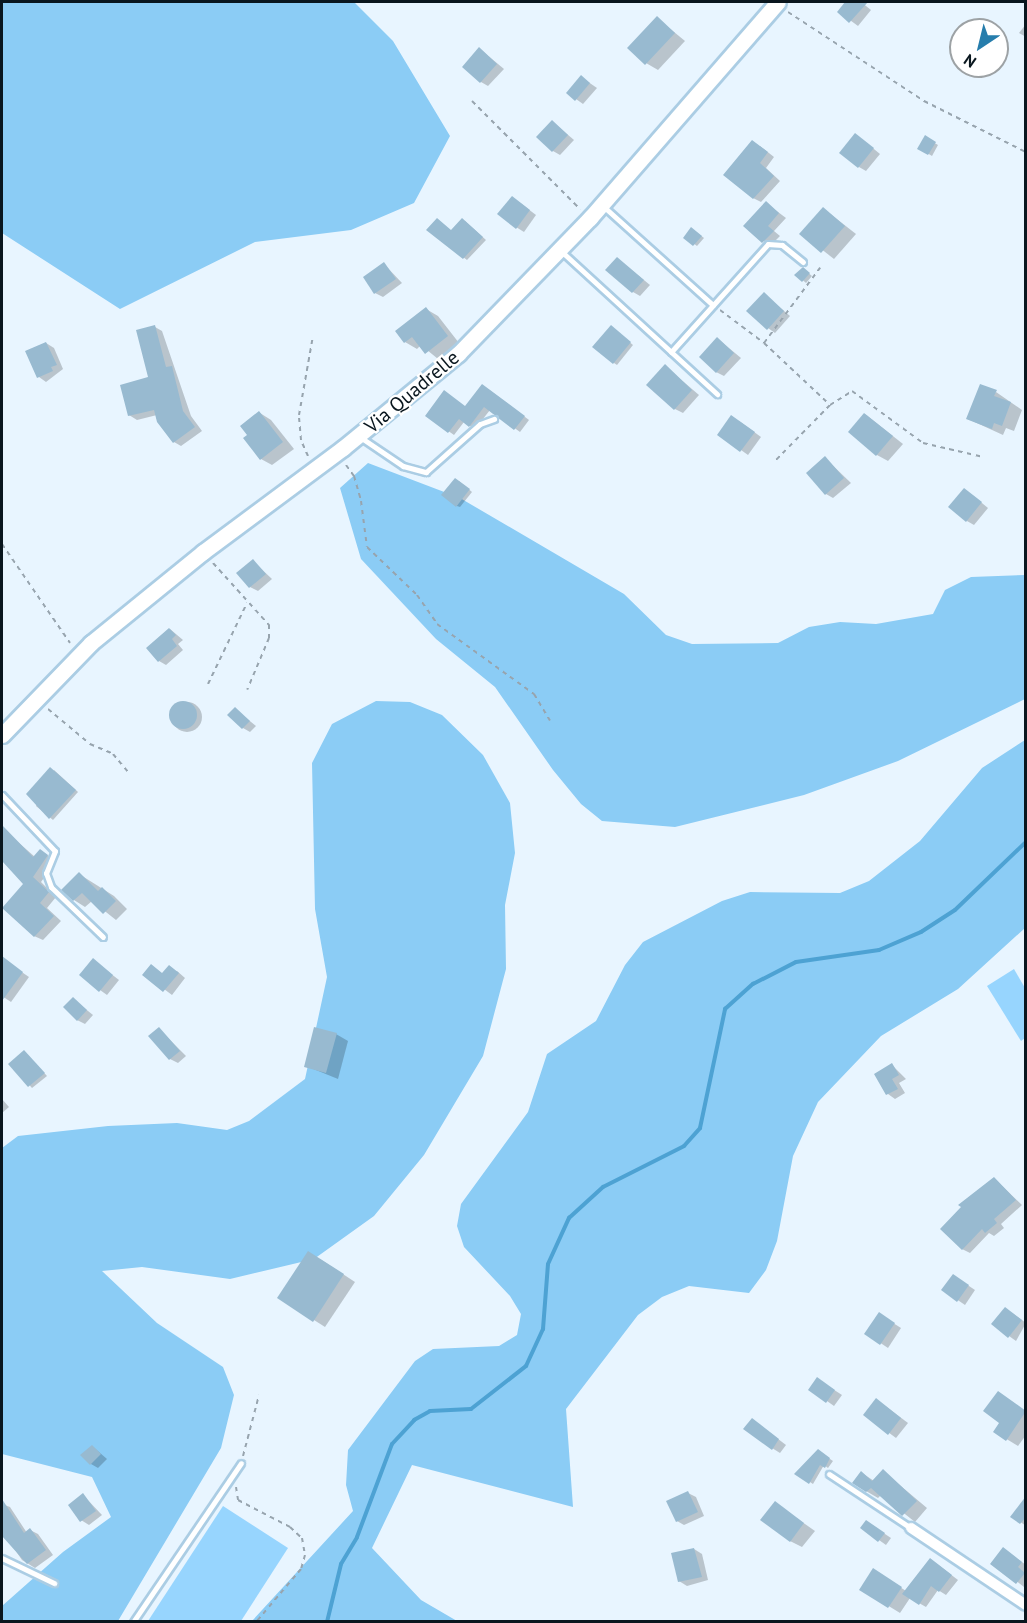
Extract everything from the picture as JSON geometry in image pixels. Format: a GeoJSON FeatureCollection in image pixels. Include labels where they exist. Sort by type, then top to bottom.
{"type":"FeatureCollection","features":[{"type":"Feature","properties":{"kind":"street","name":"Via Quadrelle"},"geometry":{"type":"LineString","coordinates":[[2,735],[78,655],[203,552],[337,453],[450,362],[590,218],[777,3]]}},
{"type":"Feature","properties":{"kind":"street"},"geometry":{"type":"LineString","coordinates":[[911,1528],[1026,1605]]}},
{"type":"Feature","properties":{"kind":"lane"},"geometry":{"type":"LineString","coordinates":[[601,205],[713,305]]}},
{"type":"Feature","properties":{"kind":"lane"},"geometry":{"type":"LineString","coordinates":[[671,352],[768,244],[782,245],[802,262]]}},
{"type":"Feature","properties":{"kind":"lane"},"geometry":{"type":"LineString","coordinates":[[560,250],[717,394]]}},
{"type":"Feature","properties":{"kind":"lane"},"geometry":{"type":"LineString","coordinates":[[359,436],[403,466],[426,472],[480,424],[494,419]]}},
{"type":"Feature","properties":{"kind":"lane"},"geometry":{"type":"LineString","coordinates":[[2,795],[55,851],[54,861],[46,873],[51,887],[103,937]]}},
{"type":"Feature","properties":{"kind":"lane"},"geometry":{"type":"LineString","coordinates":[[133,1622],[241,1463]]}},
{"type":"Feature","properties":{"kind":"lane"},"geometry":{"type":"LineString","coordinates":[[829,1474],[911,1528]]}},
{"type":"Feature","properties":{"kind":"lane"},"geometry":{"type":"LineString","coordinates":[[2,1558],[54,1583]]}},
{"type":"Feature","properties":{"kind":"path"},"geometry":{"type":"LineString","coordinates":[[777,3],[914,95],[1026,152]]}},
{"type":"Feature","properties":{"kind":"path"},"geometry":{"type":"LineString","coordinates":[[472,101],[590,218]]}},
{"type":"Feature","properties":{"kind":"path"},"geometry":{"type":"LineString","coordinates":[[764,343],[820,268]]}},
{"type":"Feature","properties":{"kind":"path"},"geometry":{"type":"LineString","coordinates":[[713,305],[764,343],[830,405]]}},
{"type":"Feature","properties":{"kind":"path"},"geometry":{"type":"LineString","coordinates":[[313,336],[299,424],[314,470]]}},
{"type":"Feature","properties":{"kind":"path"},"geometry":{"type":"LineString","coordinates":[[775,462],[830,405],[852,391],[923,443],[983,457]]}},
{"type":"Feature","properties":{"kind":"path"},"geometry":{"type":"LineString","coordinates":[[337,453],[354,476],[367,547],[417,595],[437,624],[534,694],[550,721]]}},
{"type":"Feature","properties":{"kind":"path"},"geometry":{"type":"LineString","coordinates":[[2,544],[78,655]]}},
{"type":"Feature","properties":{"kind":"path"},"geometry":{"type":"LineString","coordinates":[[203,552],[269,625],[269,638],[247,690]]}},
{"type":"Feature","properties":{"kind":"path"},"geometry":{"type":"LineString","coordinates":[[208,684],[247,603]]}},
{"type":"Feature","properties":{"kind":"path"},"geometry":{"type":"LineString","coordinates":[[35,699],[84,740],[113,754],[129,773]]}},
{"type":"Feature","properties":{"kind":"path"},"geometry":{"type":"LineString","coordinates":[[256,1622],[301,1569],[305,1555],[302,1538],[290,1527],[238,1500],[235,1483],[259,1395]]}},
{"type":"Feature","properties":{"kind":"shaded area"},"geometry":{"type":"Polygon","coordinates":[[[2,2],[354,2],[393,41],[450,136],[414,203],[351,230],[255,242],[120,309],[2,233],[2,2]]]}},
{"type":"Feature","properties":{"kind":"shaded area"},"geometry":{"type":"Polygon","coordinates":[[[368,463],[460,498],[624,594],[666,635],[692,644],[778,643],[809,627],[840,622],[876,624],[933,614],[945,590],[971,577],[1025,575],[1025,699],[898,761],[804,795],[675,827],[602,821],[581,804],[553,770],[495,687],[436,639],[361,559],[340,488],[368,463]]]}},
{"type":"Feature","properties":{"kind":"shaded area"},"geometry":{"type":"Polygon","coordinates":[[[376,701],[410,702],[442,715],[483,755],[510,803],[515,853],[505,905],[506,969],[483,1056],[424,1155],[374,1216],[314,1259],[230,1279],[142,1267],[102,1271],[157,1323],[223,1367],[234,1395],[221,1448],[118,1621],[2,1621],[2,1606],[63,1552],[111,1517],[92,1477],[2,1454],[2,1148],[18,1136],[108,1126],[177,1123],[227,1130],[249,1121],[305,1079],[327,977],[315,909],[312,763],[332,724],[376,701]]]}},
{"type":"Feature","properties":{"kind":"shaded area"},"geometry":{"type":"Polygon","coordinates":[[[1025,740],[1025,928],[958,989],[881,1036],[818,1102],[793,1156],[777,1241],[766,1270],[749,1293],[689,1286],[662,1297],[638,1315],[566,1409],[573,1507],[412,1465],[372,1548],[421,1600],[457,1621],[252,1621],[353,1511],[346,1485],[348,1450],[415,1361],[433,1349],[499,1346],[517,1335],[521,1314],[510,1296],[464,1247],[457,1226],[461,1204],[528,1112],[547,1054],[596,1021],[625,965],[643,942],[722,901],[750,892],[840,893],[869,881],[920,841],[982,768],[1025,740]]]}},
{"type":"Feature","properties":{"kind":"shaded area"},"geometry":{"type":"Polygon","coordinates":[[[1014,969],[1025,988],[1025,1038],[1021,1041],[987,986],[1014,969]]]}},
{"type":"Feature","properties":{"kind":"shaded area"},"geometry":{"type":"Polygon","coordinates":[[[223,1506],[288,1548],[241,1621],[148,1621],[223,1506]]]}},
{"type":"Feature","properties":{"kind":"building"},"geometry":{"type":"Polygon","coordinates":[[[845,2],[868,2],[849,23],[837,12],[845,2]]]}},
{"type":"Feature","properties":{"kind":"building"},"geometry":{"type":"Polygon","coordinates":[[[657,16],[675,33],[645,65],[627,48],[657,16]]]}},
{"type":"Feature","properties":{"kind":"building"},"geometry":{"type":"Polygon","coordinates":[[[479,47],[497,64],[480,83],[462,67],[479,47]]]}},
{"type":"Feature","properties":{"kind":"building"},"geometry":{"type":"Polygon","coordinates":[[[581,75],[590,83],[575,101],[566,93],[581,75]]]}},
{"type":"Feature","properties":{"kind":"building"},"geometry":{"type":"Polygon","coordinates":[[[552,120],[568,135],[552,152],[536,137],[552,120]]]}},
{"type":"Feature","properties":{"kind":"building"},"geometry":{"type":"Polygon","coordinates":[[[855,133],[874,148],[858,168],[839,153],[855,133]]]}},
{"type":"Feature","properties":{"kind":"building"},"geometry":{"type":"Polygon","coordinates":[[[925,135],[936,142],[928,155],[917,149],[925,135]]]}},
{"type":"Feature","properties":{"kind":"building"},"geometry":{"type":"Polygon","coordinates":[[[752,140],[768,152],[760,163],[774,176],[753,199],[723,175],[752,140]]]}},
{"type":"Feature","properties":{"kind":"building"},"geometry":{"type":"Polygon","coordinates":[[[512,196],[530,210],[516,229],[497,214],[512,196]]]}},
{"type":"Feature","properties":{"kind":"building"},"geometry":{"type":"Polygon","coordinates":[[[766,201],[779,213],[768,226],[774,231],[762,243],[743,226],[766,201]]]}},
{"type":"Feature","properties":{"kind":"building"},"geometry":{"type":"Polygon","coordinates":[[[823,207],[845,226],[821,253],[799,234],[823,207]]]}},
{"type":"Feature","properties":{"kind":"building"},"geometry":{"type":"Polygon","coordinates":[[[437,218],[451,230],[462,218],[483,237],[463,259],[426,230],[437,218]]]}},
{"type":"Feature","properties":{"kind":"building"},"geometry":{"type":"Polygon","coordinates":[[[691,227],[702,236],[693,246],[683,238],[691,227]]]}},
{"type":"Feature","properties":{"kind":"building"},"geometry":{"type":"Polygon","coordinates":[[[617,257],[644,280],[632,293],[605,270],[617,257]]]}},
{"type":"Feature","properties":{"kind":"building"},"geometry":{"type":"Polygon","coordinates":[[[384,262],[396,279],[374,294],[363,277],[384,262]]]}},
{"type":"Feature","properties":{"kind":"building"},"geometry":{"type":"Polygon","coordinates":[[[803,267],[810,273],[802,282],[794,275],[803,267]]]}},
{"type":"Feature","properties":{"kind":"building"},"geometry":{"type":"Polygon","coordinates":[[[764,292],[784,311],[767,330],[746,311],[764,292]]]}},
{"type":"Feature","properties":{"kind":"building"},"geometry":{"type":"Polygon","coordinates":[[[426,307],[448,336],[425,354],[412,337],[404,343],[395,331],[426,307]]]}},
{"type":"Feature","properties":{"kind":"building"},"geometry":{"type":"Polygon","coordinates":[[[155,325],[166,367],[172,366],[183,411],[195,427],[173,443],[157,422],[154,410],[128,416],[120,385],[148,377],[136,330],[155,325]]]}},
{"type":"Feature","properties":{"kind":"building"},"geometry":{"type":"Polygon","coordinates":[[[611,325],[631,342],[613,364],[592,347],[611,325]]]}},
{"type":"Feature","properties":{"kind":"building"},"geometry":{"type":"Polygon","coordinates":[[[717,337],[734,353],[716,373],[699,357],[717,337]]]}},
{"type":"Feature","properties":{"kind":"building"},"geometry":{"type":"Polygon","coordinates":[[[46,342],[57,365],[51,367],[53,371],[37,378],[25,351],[46,342]]]}},
{"type":"Feature","properties":{"kind":"building"},"geometry":{"type":"Polygon","coordinates":[[[665,364],[692,390],[674,410],[646,385],[665,364]]]}},
{"type":"Feature","properties":{"kind":"building"},"geometry":{"type":"Polygon","coordinates":[[[482,384],[525,416],[514,430],[484,407],[469,427],[459,419],[448,433],[425,416],[444,390],[465,406],[482,384]]]}},
{"type":"Feature","properties":{"kind":"building"},"geometry":{"type":"Polygon","coordinates":[[[980,384],[997,390],[994,396],[1011,402],[1002,426],[994,423],[992,429],[966,419],[980,384]]]}},
{"type":"Feature","properties":{"kind":"building"},"geometry":{"type":"Polygon","coordinates":[[[259,411],[283,442],[260,460],[243,438],[247,435],[240,426],[259,411]]]}},
{"type":"Feature","properties":{"kind":"building"},"geometry":{"type":"Polygon","coordinates":[[[864,413],[893,436],[876,456],[848,432],[864,413]]]}},
{"type":"Feature","properties":{"kind":"building"},"geometry":{"type":"Polygon","coordinates":[[[731,415],[755,432],[740,452],[717,435],[731,415]]]}},
{"type":"Feature","properties":{"kind":"building"},"geometry":{"type":"Polygon","coordinates":[[[825,456],[844,478],[825,495],[806,473],[825,456]]]}},
{"type":"Feature","properties":{"kind":"building"},"geometry":{"type":"Polygon","coordinates":[[[455,478],[470,489],[456,507],[441,495],[455,478]]]}},
{"type":"Feature","properties":{"kind":"building"},"geometry":{"type":"Polygon","coordinates":[[[964,488],[982,502],[966,522],[948,507],[964,488]]]}},
{"type":"Feature","properties":{"kind":"building"},"geometry":{"type":"Polygon","coordinates":[[[253,559],[266,574],[249,588],[236,573],[253,559]]]}},
{"type":"Feature","properties":{"kind":"building"},"geometry":{"type":"Polygon","coordinates":[[[169,628],[176,635],[172,639],[177,646],[158,662],[146,648],[169,628]]]}},
{"type":"Feature","properties":{"kind":"building"},"geometry":{"type":"Polygon","coordinates":[[[183,701],[193,705],[197,715],[193,725],[183,729],[173,725],[169,715],[173,705],[183,701]]]}},
{"type":"Feature","properties":{"kind":"building"},"geometry":{"type":"Polygon","coordinates":[[[235,707],[250,721],[242,729],[227,715],[235,707]]]}},
{"type":"Feature","properties":{"kind":"building"},"geometry":{"type":"Polygon","coordinates":[[[50,767],[76,790],[49,819],[26,794],[50,767]]]}},
{"type":"Feature","properties":{"kind":"building"},"geometry":{"type":"Polygon","coordinates":[[[2,825],[33,857],[40,849],[48,855],[33,877],[49,892],[40,903],[54,916],[34,937],[2,908],[23,884],[2,861],[2,825]]]}},
{"type":"Feature","properties":{"kind":"building"},"geometry":{"type":"Polygon","coordinates":[[[79,872],[98,891],[102,887],[116,901],[103,914],[82,893],[73,901],[61,890],[79,872]]]}},
{"type":"Feature","properties":{"kind":"building"},"geometry":{"type":"Polygon","coordinates":[[[2,956],[23,972],[2,1001],[2,956]]]}},
{"type":"Feature","properties":{"kind":"building"},"geometry":{"type":"Polygon","coordinates":[[[93,958],[113,975],[99,992],[79,975],[93,958]]]}},
{"type":"Feature","properties":{"kind":"building"},"geometry":{"type":"Polygon","coordinates":[[[151,964],[162,973],[169,965],[179,973],[163,992],[142,975],[151,964]]]}},
{"type":"Feature","properties":{"kind":"building"},"geometry":{"type":"Polygon","coordinates":[[[73,997],[87,1010],[77,1021],[63,1007],[73,997]]]}},
{"type":"Feature","properties":{"kind":"building"},"geometry":{"type":"Polygon","coordinates":[[[159,1027],[180,1051],[169,1060],[148,1036],[159,1027]]]}},
{"type":"Feature","properties":{"kind":"building"},"geometry":{"type":"Polygon","coordinates":[[[314,1027],[337,1033],[326,1073],[304,1067],[314,1027]]]}},
{"type":"Feature","properties":{"kind":"building"},"geometry":{"type":"Polygon","coordinates":[[[24,1050],[45,1073],[28,1087],[8,1064],[24,1050]]]}},
{"type":"Feature","properties":{"kind":"building"},"geometry":{"type":"Polygon","coordinates":[[[892,1063],[899,1075],[892,1079],[898,1089],[886,1095],[874,1074],[892,1063]]]}},
{"type":"Feature","properties":{"kind":"building"},"geometry":{"type":"Polygon","coordinates":[[[994,1177],[1016,1200],[994,1219],[997,1223],[985,1233],[982,1229],[962,1250],[940,1229],[961,1207],[958,1205],[994,1177]]]}},
{"type":"Feature","properties":{"kind":"building"},"geometry":{"type":"Polygon","coordinates":[[[308,1251],[344,1274],[313,1322],[277,1298],[308,1251]]]}},
{"type":"Feature","properties":{"kind":"building"},"geometry":{"type":"Polygon","coordinates":[[[953,1274],[969,1285],[957,1302],[941,1290],[953,1274]]]}},
{"type":"Feature","properties":{"kind":"building"},"geometry":{"type":"Polygon","coordinates":[[[1005,1307],[1022,1320],[1008,1338],[991,1324],[1005,1307]]]}},
{"type":"Feature","properties":{"kind":"building"},"geometry":{"type":"Polygon","coordinates":[[[879,1312],[895,1323],[880,1345],[864,1334],[879,1312]]]}},
{"type":"Feature","properties":{"kind":"building"},"geometry":{"type":"Polygon","coordinates":[[[817,1377],[835,1390],[826,1403],[808,1390],[817,1377]]]}},
{"type":"Feature","properties":{"kind":"building"},"geometry":{"type":"Polygon","coordinates":[[[998,1391],[1026,1411],[1006,1441],[993,1432],[999,1423],[983,1411],[998,1391]]]}},
{"type":"Feature","properties":{"kind":"building"},"geometry":{"type":"Polygon","coordinates":[[[876,1398],[901,1418],[888,1435],[863,1415],[876,1398]]]}},
{"type":"Feature","properties":{"kind":"building"},"geometry":{"type":"Polygon","coordinates":[[[752,1418],[779,1439],[772,1450],[743,1429],[752,1418]]]}},
{"type":"Feature","properties":{"kind":"building"},"geometry":{"type":"Polygon","coordinates":[[[92,1445],[101,1454],[90,1465],[80,1455],[92,1445]]]}},
{"type":"Feature","properties":{"kind":"building"},"geometry":{"type":"Polygon","coordinates":[[[818,1449],[830,1458],[825,1468],[820,1465],[809,1484],[794,1474],[818,1449]]]}},
{"type":"Feature","properties":{"kind":"building"},"geometry":{"type":"Polygon","coordinates":[[[883,1469],[917,1501],[902,1516],[871,1488],[866,1492],[852,1483],[861,1471],[872,1481],[883,1469]]]}},
{"type":"Feature","properties":{"kind":"building"},"geometry":{"type":"Polygon","coordinates":[[[688,1491],[698,1512],[676,1522],[666,1501],[688,1491]]]}},
{"type":"Feature","properties":{"kind":"building"},"geometry":{"type":"Polygon","coordinates":[[[83,1493],[96,1511],[80,1522],[68,1505],[83,1493]]]}},
{"type":"Feature","properties":{"kind":"building"},"geometry":{"type":"Polygon","coordinates":[[[1026,1496],[1026,1517],[1020,1524],[1010,1517],[1026,1496]]]}},
{"type":"Feature","properties":{"kind":"building"},"geometry":{"type":"Polygon","coordinates":[[[2,1499],[24,1533],[30,1528],[46,1550],[27,1564],[2,1536],[2,1499]]]}},
{"type":"Feature","properties":{"kind":"building"},"geometry":{"type":"Polygon","coordinates":[[[775,1501],[804,1523],[790,1542],[760,1520],[775,1501]]]}},
{"type":"Feature","properties":{"kind":"building"},"geometry":{"type":"Polygon","coordinates":[[[866,1520],[885,1533],[878,1542],[860,1528],[866,1520]]]}},
{"type":"Feature","properties":{"kind":"building"},"geometry":{"type":"Polygon","coordinates":[[[1003,1547],[1022,1562],[1018,1567],[1025,1573],[1016,1584],[990,1564],[1003,1547]]]}},
{"type":"Feature","properties":{"kind":"building"},"geometry":{"type":"Polygon","coordinates":[[[694,1548],[702,1577],[678,1582],[671,1553],[694,1548]]]}},
{"type":"Feature","properties":{"kind":"building"},"geometry":{"type":"Polygon","coordinates":[[[930,1558],[952,1575],[939,1592],[931,1586],[919,1605],[902,1594],[930,1558]]]}},
{"type":"Feature","properties":{"kind":"building"},"geometry":{"type":"Polygon","coordinates":[[[873,1568],[902,1587],[888,1608],[859,1590],[873,1568]]]}},
{"type":"Feature","properties":{"kind":"waterway"},"geometry":{"type":"LineString","coordinates":[[327,1622],[341,1564],[357,1537],[392,1444],[414,1420],[430,1411],[471,1409],[526,1366],[543,1329],[548,1264],[569,1218],[603,1187],[684,1146],[700,1128],[725,1009],[753,984],[796,962],[879,950],[921,932],[955,910],[1026,842]]}}]}
